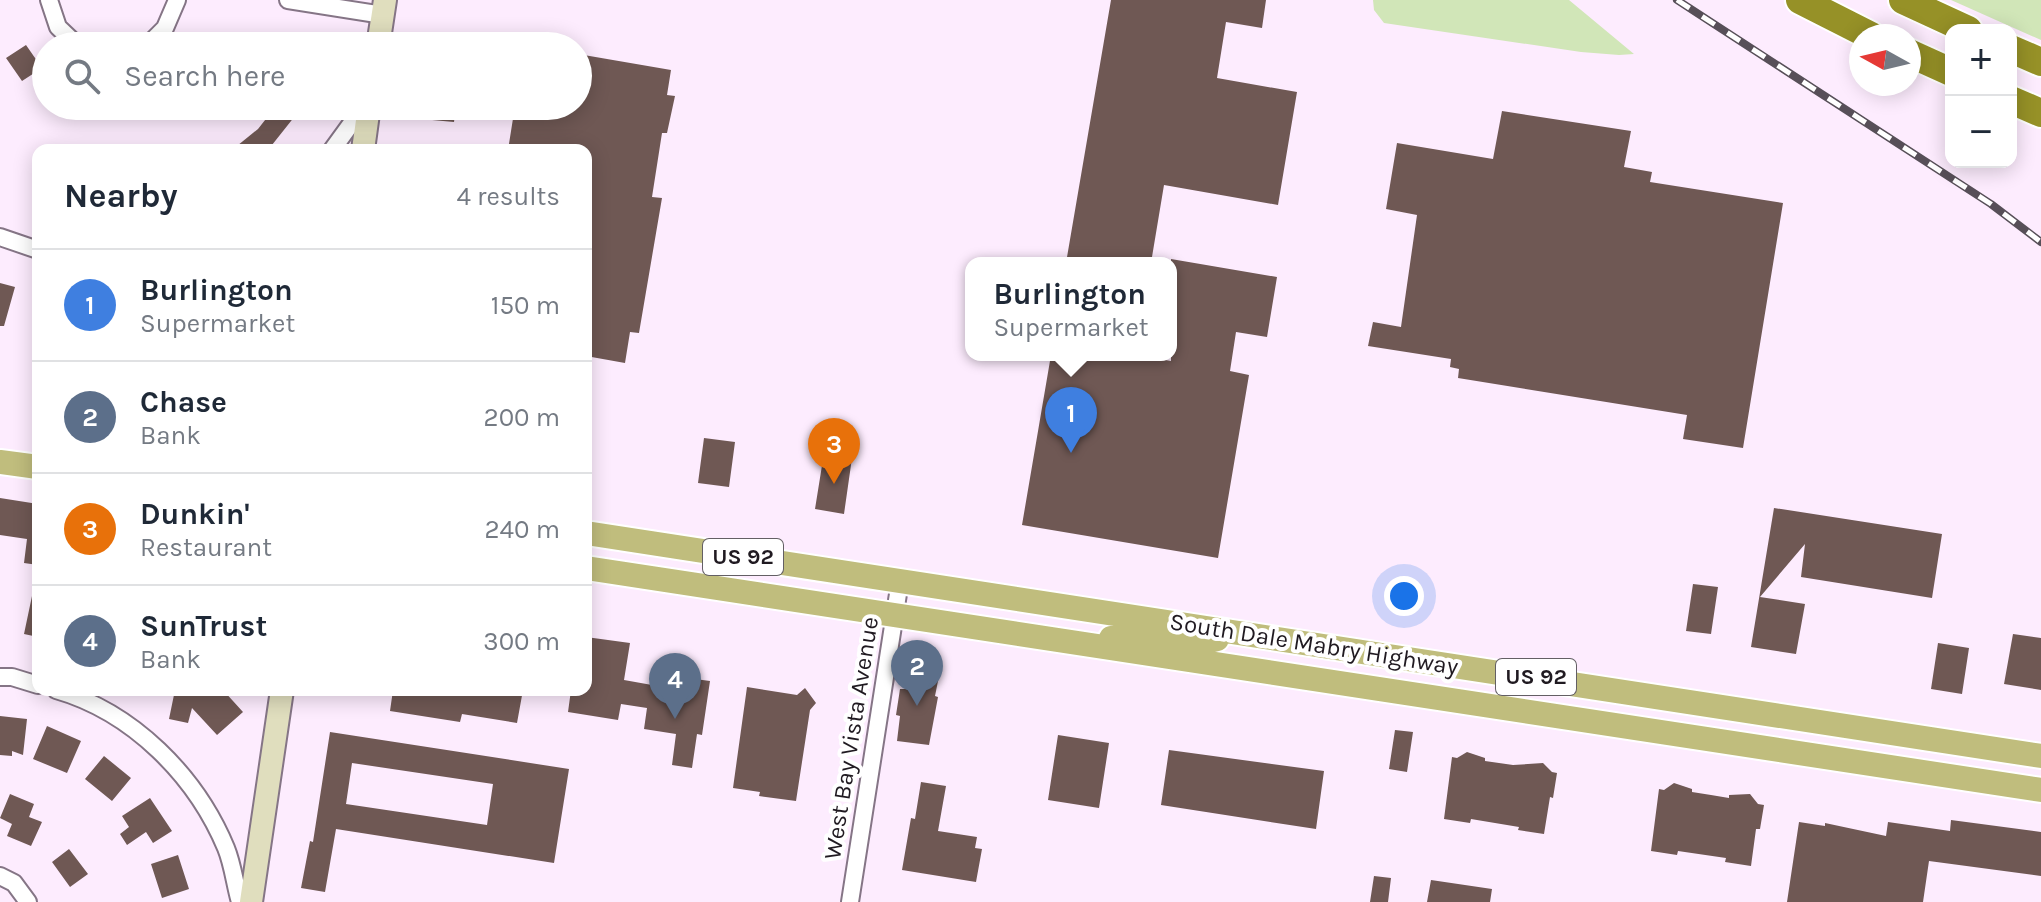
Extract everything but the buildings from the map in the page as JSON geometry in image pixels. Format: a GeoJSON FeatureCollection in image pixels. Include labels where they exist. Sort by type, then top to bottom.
{"type":"FeatureCollection","features":[{"type":"Feature","properties":{"kind":"highway"},"geometry":{"type":"LineString","coordinates":[[1800,0],[1849,25]]}},
{"type":"Feature","properties":{"kind":"highway"},"geometry":{"type":"LineString","coordinates":[[1903,0],[1955,24]]}},
{"type":"Feature","properties":{"kind":"highway"},"geometry":{"type":"LineString","coordinates":[[2017,52],[2041,62]]}},
{"type":"Feature","properties":{"kind":"highway"},"geometry":{"type":"LineString","coordinates":[[1921,58],[1945,69]]}},
{"type":"Feature","properties":{"kind":"highway"},"geometry":{"type":"LineString","coordinates":[[2017,103],[2041,113]]}},
{"type":"Feature","properties":{"kind":"main road"},"geometry":{"type":"LineString","coordinates":[[0,462],[32,466]]}},
{"type":"Feature","properties":{"kind":"main road","name":"South Dale Mabry Highway"},"geometry":{"type":"LineString","coordinates":[[592,534],[2041,756]]}},
{"type":"Feature","properties":{"kind":"main road","name":"South Dale Mabry Highway"},"geometry":{"type":"LineString","coordinates":[[592,569],[2041,790]]}},
{"type":"Feature","properties":{"kind":"main road"},"geometry":{"type":"LineString","coordinates":[[1069,642],[1138,636],[1197,644],[1219,638],[1228,631]]}},
{"type":"Feature","properties":{"kind":"main road"},"geometry":{"type":"LineString","coordinates":[[1599,723],[1604,687]]}},
{"type":"Feature","properties":{"kind":"main road"},"geometry":{"type":"LineString","coordinates":[[1949,776],[2041,774]]}},
{"type":"Feature","properties":{"kind":"street"},"geometry":{"type":"LineString","coordinates":[[49,0],[58,27],[63,32]]}},
{"type":"Feature","properties":{"kind":"street"},"geometry":{"type":"LineString","coordinates":[[162,32],[177,0]]}},
{"type":"Feature","properties":{"kind":"street"},"geometry":{"type":"LineString","coordinates":[[288,0],[384,7],[380,32]]}},
{"type":"Feature","properties":{"kind":"street"},"geometry":{"type":"LineString","coordinates":[[337,144],[355,120]]}},
{"type":"Feature","properties":{"kind":"street"},"geometry":{"type":"LineString","coordinates":[[363,144],[365,120]]}},
{"type":"Feature","properties":{"kind":"street"},"geometry":{"type":"LineString","coordinates":[[0,237],[32,248]]}},
{"type":"Feature","properties":{"kind":"street","name":"West Bay Vista Avenue"},"geometry":{"type":"LineString","coordinates":[[850,902],[900,581]]}},
{"type":"Feature","properties":{"kind":"street"},"geometry":{"type":"LineString","coordinates":[[0,677],[32,683]]}},
{"type":"Feature","properties":{"kind":"street"},"geometry":{"type":"LineString","coordinates":[[77,696],[142,734],[192,786],[227,849],[240,902]]}},
{"type":"Feature","properties":{"kind":"street"},"geometry":{"type":"LineString","coordinates":[[251,902],[281,696]]}},
{"type":"Feature","properties":{"kind":"street"},"geometry":{"type":"LineString","coordinates":[[0,876],[14,883],[28,902]]}},
{"type":"Feature","properties":{"kind":"green space"},"geometry":{"type":"Polygon","coordinates":[[[1373,0],[1569,0],[1634,54],[1581,52],[1384,23],[1374,10],[1373,0]]]}},
{"type":"Feature","properties":{"kind":"green space"},"geometry":{"type":"Polygon","coordinates":[[[1951,0],[2041,0],[2041,40],[2017,29],[2017,24],[2005,24],[1951,0]]]}},
{"type":"Feature","properties":{"kind":"railway"},"geometry":{"type":"LineString","coordinates":[[1677,0],[1991,204],[2041,242]]}},
{"type":"Feature","properties":{"kind":"place","name":"Burlington"},"geometry":{"type":"Point","coordinates":[1071,453]}},
{"type":"Feature","properties":{"kind":"place","name":"Dunkin'"},"geometry":{"type":"Point","coordinates":[834,484]}},
{"type":"Feature","properties":{"kind":"place","name":"Chase"},"geometry":{"type":"Point","coordinates":[917,706]}},
{"type":"Feature","properties":{"kind":"place","name":"SunTrust"},"geometry":{"type":"Point","coordinates":[675,719]}}]}
